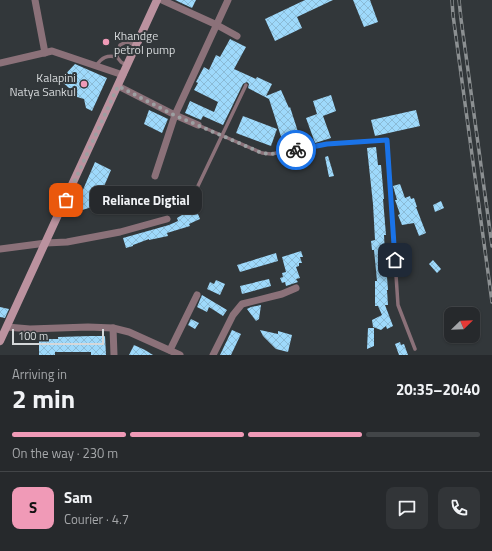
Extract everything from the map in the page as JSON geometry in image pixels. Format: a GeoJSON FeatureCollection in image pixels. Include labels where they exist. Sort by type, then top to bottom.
{"type":"FeatureCollection","features":[{"type":"Feature","properties":{"kind":"main road"},"geometry":{"type":"LineString","coordinates":[[0,341],[158,0]]}},
{"type":"Feature","properties":{"kind":"street"},"geometry":{"type":"LineString","coordinates":[[35,0],[45,52]]}},
{"type":"Feature","properties":{"kind":"street"},"geometry":{"type":"LineString","coordinates":[[162,0],[217,25],[237,36]]}},
{"type":"Feature","properties":{"kind":"street"},"geometry":{"type":"LineString","coordinates":[[155,176],[174,115],[228,0]]}},
{"type":"Feature","properties":{"kind":"street"},"geometry":{"type":"LineString","coordinates":[[0,64],[52,51],[123,75]]}},
{"type":"Feature","properties":{"kind":"street"},"geometry":{"type":"LineString","coordinates":[[118,86],[174,115],[198,125]]}},
{"type":"Feature","properties":{"kind":"street"},"geometry":{"type":"LineString","coordinates":[[0,249],[67,242],[120,232],[167,219]]}},
{"type":"Feature","properties":{"kind":"street"},"geometry":{"type":"LineString","coordinates":[[212,355],[233,314],[242,304],[282,294],[296,288]]}},
{"type":"Feature","properties":{"kind":"street"},"geometry":{"type":"LineString","coordinates":[[170,350],[196,295]]}},
{"type":"Feature","properties":{"kind":"street"},"geometry":{"type":"LineString","coordinates":[[7,327],[30,329],[88,327],[113,328],[129,332],[180,355]]}},
{"type":"Feature","properties":{"kind":"street"},"geometry":{"type":"LineString","coordinates":[[113,328],[114,355]]}},
{"type":"Feature","properties":{"kind":"lane"},"geometry":{"type":"LineString","coordinates":[[117,58],[122,43],[128,42],[137,45]]}},
{"type":"Feature","properties":{"kind":"lane"},"geometry":{"type":"LineString","coordinates":[[96,66],[104,57],[117,58],[127,66]]}},
{"type":"Feature","properties":{"kind":"lane"},"geometry":{"type":"LineString","coordinates":[[197,188],[246,84]]}},
{"type":"Feature","properties":{"kind":"lane"},"geometry":{"type":"LineString","coordinates":[[198,125],[262,153],[271,154],[327,144],[387,140],[398,305],[414,349]]}},
{"type":"Feature","properties":{"kind":"building"},"geometry":{"type":"Polygon","coordinates":[[[175,0],[196,0],[192,8],[175,0]]]}},
{"type":"Feature","properties":{"kind":"building"},"geometry":{"type":"Polygon","coordinates":[[[305,0],[333,0],[297,17],[302,28],[275,41],[265,19],[305,0]]]}},
{"type":"Feature","properties":{"kind":"building"},"geometry":{"type":"Polygon","coordinates":[[[353,0],[370,0],[378,22],[364,27],[353,0]]]}},
{"type":"Feature","properties":{"kind":"building"},"geometry":{"type":"Polygon","coordinates":[[[230,39],[246,47],[234,69],[256,79],[257,77],[272,84],[266,96],[281,90],[289,108],[290,107],[301,141],[284,146],[269,99],[248,88],[249,84],[247,82],[243,84],[223,125],[203,116],[201,120],[185,113],[190,101],[214,112],[218,102],[194,90],[198,83],[196,82],[204,67],[209,70],[216,55],[220,57],[230,39]]]}},
{"type":"Feature","properties":{"kind":"building","name":"Kalapini Natya Sankul"},"geometry":{"type":"Polygon","coordinates":[[[75,64],[107,78],[92,111],[86,108],[84,99],[77,97],[72,89],[60,80],[75,64]]]}},
{"type":"Feature","properties":{"kind":"building"},"geometry":{"type":"Polygon","coordinates":[[[331,95],[336,111],[323,116],[331,138],[315,143],[306,118],[317,114],[313,101],[331,95]]]}},
{"type":"Feature","properties":{"kind":"building"},"geometry":{"type":"Polygon","coordinates":[[[149,110],[168,119],[162,133],[144,124],[149,110]]]}},
{"type":"Feature","properties":{"kind":"building"},"geometry":{"type":"Polygon","coordinates":[[[416,110],[420,126],[375,136],[371,120],[416,110]]]}},
{"type":"Feature","properties":{"kind":"building"},"geometry":{"type":"Polygon","coordinates":[[[243,116],[277,129],[271,146],[236,133],[243,116]]]}},
{"type":"Feature","properties":{"kind":"building"},"geometry":{"type":"Polygon","coordinates":[[[376,147],[378,165],[381,165],[386,235],[384,235],[385,253],[387,253],[389,277],[387,277],[388,305],[385,305],[393,326],[387,329],[386,326],[381,330],[373,327],[372,320],[382,315],[378,306],[375,306],[375,281],[377,281],[374,250],[372,250],[371,241],[375,240],[367,148],[376,147]]]}},
{"type":"Feature","properties":{"kind":"building"},"geometry":{"type":"Polygon","coordinates":[[[328,156],[334,176],[329,177],[325,157],[328,156]]]}},
{"type":"Feature","properties":{"kind":"building"},"geometry":{"type":"Polygon","coordinates":[[[95,162],[111,170],[102,191],[99,190],[92,207],[66,215],[78,190],[82,192],[95,162]]]}},
{"type":"Feature","properties":{"kind":"building"},"geometry":{"type":"Polygon","coordinates":[[[400,184],[405,198],[410,196],[411,199],[414,198],[426,233],[419,236],[414,223],[402,225],[398,215],[400,214],[395,200],[397,200],[393,186],[400,184]]]}},
{"type":"Feature","properties":{"kind":"building"},"geometry":{"type":"Polygon","coordinates":[[[441,201],[444,208],[435,212],[433,205],[441,201]]]}},
{"type":"Feature","properties":{"kind":"building"},"geometry":{"type":"Polygon","coordinates":[[[196,209],[200,219],[189,224],[190,226],[167,233],[168,236],[149,239],[126,248],[123,238],[169,225],[178,221],[177,218],[182,215],[196,209]]]}},
{"type":"Feature","properties":{"kind":"building"},"geometry":{"type":"Polygon","coordinates":[[[301,251],[303,257],[300,257],[302,263],[299,263],[299,266],[296,267],[300,278],[296,279],[298,282],[286,286],[285,282],[282,283],[280,278],[283,277],[282,273],[286,272],[282,257],[301,251]]]}},
{"type":"Feature","properties":{"kind":"building"},"geometry":{"type":"Polygon","coordinates":[[[276,253],[278,261],[240,272],[237,265],[276,253]]]}},
{"type":"Feature","properties":{"kind":"building"},"geometry":{"type":"Polygon","coordinates":[[[433,260],[441,269],[437,273],[429,264],[433,260]]]}},
{"type":"Feature","properties":{"kind":"building"},"geometry":{"type":"Polygon","coordinates":[[[269,279],[271,286],[242,294],[240,286],[269,279]]]}},
{"type":"Feature","properties":{"kind":"building"},"geometry":{"type":"Polygon","coordinates":[[[216,280],[225,284],[220,295],[207,289],[210,282],[214,284],[216,280]]]}},
{"type":"Feature","properties":{"kind":"building"},"geometry":{"type":"Polygon","coordinates":[[[202,295],[227,310],[223,316],[209,307],[207,312],[197,307],[202,295]]]}},
{"type":"Feature","properties":{"kind":"building"},"geometry":{"type":"Polygon","coordinates":[[[261,305],[259,319],[256,321],[247,309],[261,305]]]}},
{"type":"Feature","properties":{"kind":"building"},"geometry":{"type":"Polygon","coordinates":[[[0,307],[9,309],[5,318],[0,317],[0,307]]]}},
{"type":"Feature","properties":{"kind":"building"},"geometry":{"type":"Polygon","coordinates":[[[191,319],[199,323],[195,329],[188,325],[191,319]]]}},
{"type":"Feature","properties":{"kind":"building"},"geometry":{"type":"Polygon","coordinates":[[[368,328],[374,328],[374,346],[367,349],[368,328]]]}},
{"type":"Feature","properties":{"kind":"building"},"geometry":{"type":"Polygon","coordinates":[[[232,330],[241,334],[231,355],[220,355],[232,330]]]}},
{"type":"Feature","properties":{"kind":"building"},"geometry":{"type":"Polygon","coordinates":[[[260,330],[278,334],[278,331],[292,335],[288,352],[276,349],[263,336],[260,330]]]}},
{"type":"Feature","properties":{"kind":"building"},"geometry":{"type":"Polygon","coordinates":[[[105,336],[106,355],[91,355],[91,352],[55,352],[55,355],[39,355],[39,339],[105,336]]]}},
{"type":"Feature","properties":{"kind":"building"},"geometry":{"type":"Polygon","coordinates":[[[400,342],[401,345],[404,344],[408,355],[399,355],[395,344],[400,342]]]}},
{"type":"Feature","properties":{"kind":"building"},"geometry":{"type":"Polygon","coordinates":[[[134,345],[145,350],[153,355],[129,355],[134,345]]]}},
{"type":"Feature","properties":{"kind":"railway"},"geometry":{"type":"LineString","coordinates":[[452,0],[492,302]]}},
{"type":"Feature","properties":{"kind":"railway"},"geometry":{"type":"LineString","coordinates":[[459,0],[492,246]]}},
{"type":"Feature","properties":{"kind":"way so far"},"geometry":{"type":"LineString","coordinates":[[66,200],[118,86],[174,115],[262,153],[271,154],[296,150]]}},
{"type":"Feature","properties":{"kind":"place","name":"Khandge petrol pump"},"geometry":{"type":"Point","coordinates":[106,42]}},
{"type":"Feature","properties":{"kind":"place","name":"Kalapini Natya Sankul"},"geometry":{"type":"Point","coordinates":[84,84]}},
{"type":"Feature","properties":{"kind":"place","name":"Reliance Digtial"},"geometry":{"type":"Point","coordinates":[66,200]}},
{"type":"Feature","properties":{"kind":"route"},"geometry":{"type":"LineString","coordinates":[[296,150],[327,144],[387,140],[395,260]]}}]}
